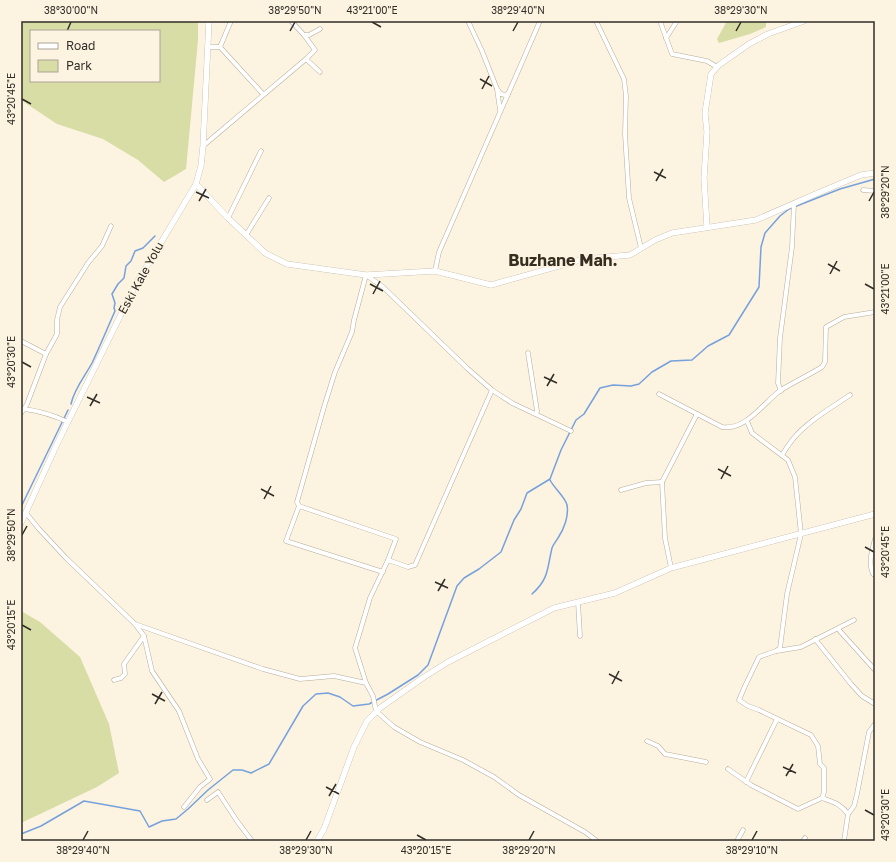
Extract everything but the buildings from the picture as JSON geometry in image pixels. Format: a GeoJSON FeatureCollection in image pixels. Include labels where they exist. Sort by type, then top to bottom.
{"type":"FeatureCollection","features":[{"type":"Feature","properties":{"kind":"street","name":"Eski Kale Yolu"},"geometry":{"type":"LineString","coordinates":[[21,523],[67,422],[135,286],[196,184],[201,166],[203,146],[209,21]]}},
{"type":"Feature","properties":{"kind":"street"},"geometry":{"type":"LineString","coordinates":[[220,47],[231,21]]}},
{"type":"Feature","properties":{"kind":"street"},"geometry":{"type":"LineString","coordinates":[[203,146],[315,50],[291,21]]}},
{"type":"Feature","properties":{"kind":"street"},"geometry":{"type":"LineString","coordinates":[[468,21],[497,89],[500,110]]}},
{"type":"Feature","properties":{"kind":"street"},"geometry":{"type":"LineString","coordinates":[[435,271],[438,252],[540,21]]}},
{"type":"Feature","properties":{"kind":"street"},"geometry":{"type":"LineString","coordinates":[[596,21],[624,79],[626,96],[625,134],[629,198],[641,248]]}},
{"type":"Feature","properties":{"kind":"street"},"geometry":{"type":"LineString","coordinates":[[660,21],[672,54],[707,61],[717,67]]}},
{"type":"Feature","properties":{"kind":"street"},"geometry":{"type":"LineString","coordinates":[[666,38],[678,21]]}},
{"type":"Feature","properties":{"kind":"street"},"geometry":{"type":"LineString","coordinates":[[706,227],[704,178],[707,132],[705,113],[711,74],[717,67],[749,44],[768,34],[804,21]]}},
{"type":"Feature","properties":{"kind":"street"},"geometry":{"type":"LineString","coordinates":[[304,35],[309,35],[320,29]]}},
{"type":"Feature","properties":{"kind":"street"},"geometry":{"type":"LineString","coordinates":[[208,47],[220,47],[263,94]]}},
{"type":"Feature","properties":{"kind":"street"},"geometry":{"type":"LineString","coordinates":[[306,59],[320,72]]}},
{"type":"Feature","properties":{"kind":"street"},"geometry":{"type":"LineString","coordinates":[[497,89],[501,94],[508,94]]}},
{"type":"Feature","properties":{"kind":"street"},"geometry":{"type":"LineString","coordinates":[[228,218],[261,151]]}},
{"type":"Feature","properties":{"kind":"street"},"geometry":{"type":"LineString","coordinates":[[196,184],[228,218],[265,253],[276,260],[287,264],[366,275],[435,271],[491,285],[584,259],[630,255],[655,240],[672,233],[756,220],[861,175],[875,173]]}},
{"type":"Feature","properties":{"kind":"street"},"geometry":{"type":"LineString","coordinates":[[862,190],[875,191]]}},
{"type":"Feature","properties":{"kind":"street"},"geometry":{"type":"LineString","coordinates":[[246,235],[269,198]]}},
{"type":"Feature","properties":{"kind":"street"},"geometry":{"type":"LineString","coordinates":[[781,391],[778,384],[780,338],[792,248],[791,238],[794,203]]}},
{"type":"Feature","properties":{"kind":"street"},"geometry":{"type":"LineString","coordinates":[[22,411],[27,404],[46,354],[57,334],[57,320],[60,307],[88,263],[102,246],[111,226]]}},
{"type":"Feature","properties":{"kind":"street"},"geometry":{"type":"LineString","coordinates":[[366,275],[383,287],[468,369],[492,390],[512,403],[571,431]]}},
{"type":"Feature","properties":{"kind":"street"},"geometry":{"type":"LineString","coordinates":[[366,275],[352,332],[320,418],[297,502],[299,506],[286,541],[383,572]]}},
{"type":"Feature","properties":{"kind":"street"},"geometry":{"type":"LineString","coordinates":[[659,394],[722,427],[727,428],[747,421],[781,391],[822,367],[825,362],[826,327],[844,317],[875,312]]}},
{"type":"Feature","properties":{"kind":"street"},"geometry":{"type":"LineString","coordinates":[[21,341],[46,354]]}},
{"type":"Feature","properties":{"kind":"street"},"geometry":{"type":"LineString","coordinates":[[528,353],[537,411],[536,414]]}},
{"type":"Feature","properties":{"kind":"street"},"geometry":{"type":"LineString","coordinates":[[388,560],[408,567],[415,565],[492,390]]}},
{"type":"Feature","properties":{"kind":"street"},"geometry":{"type":"LineString","coordinates":[[782,455],[800,432],[819,416],[850,395]]}},
{"type":"Feature","properties":{"kind":"street"},"geometry":{"type":"LineString","coordinates":[[22,411],[38,411],[67,422]]}},
{"type":"Feature","properties":{"kind":"street"},"geometry":{"type":"LineString","coordinates":[[671,568],[665,538],[662,482],[697,414]]}},
{"type":"Feature","properties":{"kind":"street"},"geometry":{"type":"LineString","coordinates":[[747,421],[752,433],[788,460],[795,477],[801,534],[787,594],[782,641],[780,648],[776,651]]}},
{"type":"Feature","properties":{"kind":"street"},"geometry":{"type":"LineString","coordinates":[[621,490],[646,483],[662,482]]}},
{"type":"Feature","properties":{"kind":"street"},"geometry":{"type":"LineString","coordinates":[[299,506],[396,539],[383,572],[370,598],[355,648],[366,683],[373,696],[376,709],[394,727],[420,742],[463,760],[519,795],[586,832],[597,841]]}},
{"type":"Feature","properties":{"kind":"street"},"geometry":{"type":"LineString","coordinates":[[26,513],[66,558],[136,624],[144,636],[152,670],[179,711],[198,759],[210,779],[200,787],[184,807]]}},
{"type":"Feature","properties":{"kind":"street"},"geometry":{"type":"LineString","coordinates":[[317,841],[324,829],[354,747],[367,721],[376,709],[448,662],[554,608],[615,593],[671,568],[875,514]]}},
{"type":"Feature","properties":{"kind":"street"},"geometry":{"type":"LineString","coordinates":[[875,539],[870,560],[871,570],[875,575]]}},
{"type":"Feature","properties":{"kind":"street"},"geometry":{"type":"LineString","coordinates":[[578,602],[580,636]]}},
{"type":"Feature","properties":{"kind":"street"},"geometry":{"type":"LineString","coordinates":[[822,798],[824,792],[824,768],[820,764],[818,746],[811,735],[748,706],[739,700],[759,657],[776,651],[801,647],[854,620]]}},
{"type":"Feature","properties":{"kind":"street"},"geometry":{"type":"LineString","coordinates":[[136,624],[263,669],[300,679],[334,676],[366,683]]}},
{"type":"Feature","properties":{"kind":"street"},"geometry":{"type":"LineString","coordinates":[[838,629],[875,670]]}},
{"type":"Feature","properties":{"kind":"street"},"geometry":{"type":"LineString","coordinates":[[114,680],[121,678],[125,674],[124,664],[144,636]]}},
{"type":"Feature","properties":{"kind":"street"},"geometry":{"type":"LineString","coordinates":[[815,639],[862,696],[875,704]]}},
{"type":"Feature","properties":{"kind":"street"},"geometry":{"type":"LineString","coordinates":[[746,782],[777,719]]}},
{"type":"Feature","properties":{"kind":"street"},"geometry":{"type":"LineString","coordinates":[[844,841],[848,814],[854,806],[857,794],[869,732],[875,724]]}},
{"type":"Feature","properties":{"kind":"street"},"geometry":{"type":"LineString","coordinates":[[648,741],[658,746],[665,754],[706,762]]}},
{"type":"Feature","properties":{"kind":"street"},"geometry":{"type":"LineString","coordinates":[[728,769],[746,782],[798,809],[822,798],[839,804],[848,814]]}},
{"type":"Feature","properties":{"kind":"street"},"geometry":{"type":"LineString","coordinates":[[207,800],[218,792],[237,822],[252,841]]}},
{"type":"Feature","properties":{"kind":"street"},"geometry":{"type":"LineString","coordinates":[[737,841],[743,830]]}},
{"type":"Feature","properties":{"kind":"green space"},"geometry":{"type":"Polygon","coordinates":[[[21,21],[198,21],[198,40],[186,169],[164,182],[138,160],[103,139],[57,124],[21,100],[21,21]]]}},
{"type":"Feature","properties":{"kind":"green space"},"geometry":{"type":"Polygon","coordinates":[[[727,21],[766,21],[766,27],[750,34],[719,43],[717,39],[727,21]]]}},
{"type":"Feature","properties":{"kind":"green space"},"geometry":{"type":"Polygon","coordinates":[[[21,611],[40,622],[80,657],[109,724],[119,773],[97,787],[21,823],[21,611]]]}},
{"type":"Feature","properties":{"kind":"waterway"},"geometry":{"type":"LineString","coordinates":[[21,834],[41,826],[84,801],[140,811],[149,827],[162,821],[176,819],[233,770],[242,770],[251,773],[269,764],[303,706],[316,694],[328,693],[340,697],[353,706],[369,704],[418,675],[428,665],[457,586],[464,578],[479,569],[501,552],[527,493],[550,479],[561,450],[576,420],[584,414],[600,388],[613,385],[631,386],[639,384],[652,372],[671,361],[692,360],[708,346],[729,335],[759,287],[761,247],[765,233],[780,216],[789,209],[840,189],[875,179]]}},
{"type":"Feature","properties":{"kind":"waterway"},"geometry":{"type":"LineString","coordinates":[[71,404],[72,398],[92,363],[115,311],[115,303],[112,294],[124,278],[126,266],[131,261],[135,251],[143,248],[155,236]]}},
{"type":"Feature","properties":{"kind":"waterway"},"geometry":{"type":"LineString","coordinates":[[21,507],[68,410]]}},
{"type":"Feature","properties":{"kind":"waterway"},"geometry":{"type":"LineString","coordinates":[[532,594],[542,583],[548,568],[552,548],[562,531],[567,518],[566,502],[550,480]]}},
{"type":"Feature","properties":{"kind":"district","name":"Buzhane Mah."},"geometry":{"type":"Point","coordinates":[563,260]}}]}
